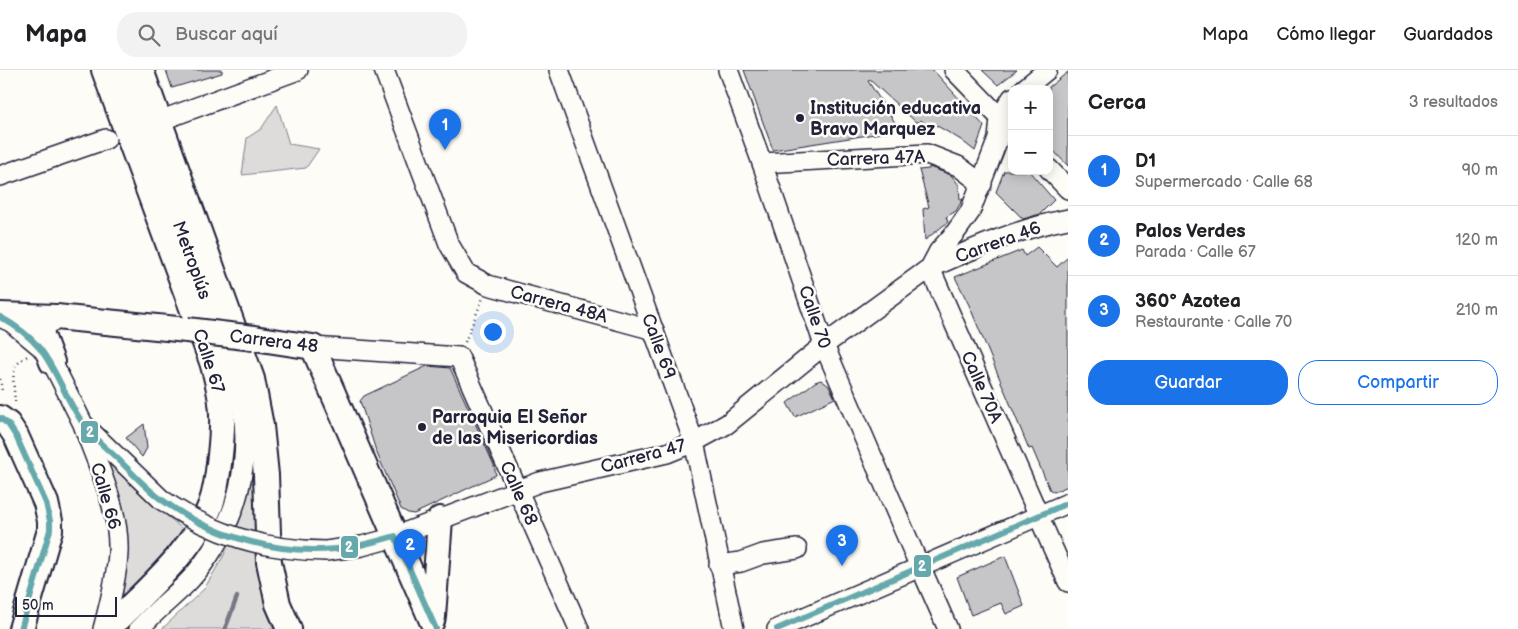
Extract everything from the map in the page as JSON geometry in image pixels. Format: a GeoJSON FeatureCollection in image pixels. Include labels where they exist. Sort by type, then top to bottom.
{"type":"FeatureCollection","features":[{"type":"Feature","properties":{"kind":"main road","name":"Calle 67"},"geometry":{"type":"LineString","coordinates":[[104,70],[212,362],[221,393],[223,412],[216,486],[205,519],[188,544],[163,573],[108,629]]}},
{"type":"Feature","properties":{"kind":"main road","name":"Calle 67"},"geometry":{"type":"LineString","coordinates":[[141,70],[252,380],[261,426],[266,475],[269,562],[278,604],[289,629]]}},
{"type":"Feature","properties":{"kind":"main road","name":"Carrera 48"},"geometry":{"type":"LineString","coordinates":[[0,316],[56,317],[187,330],[313,347]]}},
{"type":"Feature","properties":{"kind":"main road"},"geometry":{"type":"LineString","coordinates":[[43,358],[40,330],[46,321],[56,317]]}},
{"type":"Feature","properties":{"kind":"main road"},"geometry":{"type":"LineString","coordinates":[[313,347],[434,626]]}},
{"type":"Feature","properties":{"kind":"main road"},"geometry":{"type":"LineString","coordinates":[[7,410],[8,424],[16,436],[46,503],[50,520],[50,530],[21,629]]}},
{"type":"Feature","properties":{"kind":"main road"},"geometry":{"type":"LineString","coordinates":[[434,626],[440,519]]}},
{"type":"Feature","properties":{"kind":"street","name":"Metroplús"},"geometry":{"type":"LineString","coordinates":[[122,70],[231,368],[243,412],[245,435],[241,474],[236,497],[230,518],[215,546],[205,562],[185,584],[150,616],[139,629]]}},
{"type":"Feature","properties":{"kind":"street"},"geometry":{"type":"LineString","coordinates":[[159,121],[298,70]]}},
{"type":"Feature","properties":{"kind":"street","name":"Carrera 48A"},"geometry":{"type":"LineString","coordinates":[[384,70],[449,244],[466,273],[488,285],[654,330]]}},
{"type":"Feature","properties":{"kind":"street","name":"Calle 69"},"geometry":{"type":"LineString","coordinates":[[560,70],[694,442],[734,629]]}},
{"type":"Feature","properties":{"kind":"street","name":"Calle 70"},"geometry":{"type":"LineString","coordinates":[[728,70],[762,163],[824,346],[916,558]]}},
{"type":"Feature","properties":{"kind":"street"},"geometry":{"type":"LineString","coordinates":[[954,70],[1006,124]]}},
{"type":"Feature","properties":{"kind":"street"},"geometry":{"type":"LineString","coordinates":[[1029,85],[1047,70]]}},
{"type":"Feature","properties":{"kind":"street","name":"Carrera 47"},"geometry":{"type":"LineString","coordinates":[[83,424],[162,500],[199,523],[240,539],[282,549],[326,551],[362,546],[395,536],[554,478],[667,453],[694,442],[727,424],[824,346],[930,268],[939,251],[970,212],[998,139],[1006,124]]}},
{"type":"Feature","properties":{"kind":"street"},"geometry":{"type":"LineString","coordinates":[[0,176],[106,139]]}},
{"type":"Feature","properties":{"kind":"street","name":"Carrera 47A"},"geometry":{"type":"LineString","coordinates":[[762,163],[927,154],[958,166],[982,184]]}},
{"type":"Feature","properties":{"kind":"street"},"geometry":{"type":"LineString","coordinates":[[1053,173],[1068,188]]}},
{"type":"Feature","properties":{"kind":"street","name":"Carrera 46"},"geometry":{"type":"LineString","coordinates":[[930,268],[999,238],[1060,221]]}},
{"type":"Feature","properties":{"kind":"street","name":"Calle 70A"},"geometry":{"type":"LineString","coordinates":[[930,268],[1035,506]]}},
{"type":"Feature","properties":{"kind":"street"},"geometry":{"type":"LineString","coordinates":[[0,316],[11,322],[41,347],[43,358],[83,424]]}},
{"type":"Feature","properties":{"kind":"street","name":"Carrera 48"},"geometry":{"type":"LineString","coordinates":[[313,347],[459,358]]}},
{"type":"Feature","properties":{"kind":"street","name":"Calle 68"},"geometry":{"type":"LineString","coordinates":[[459,358],[579,629]]}},
{"type":"Feature","properties":{"kind":"street","name":"Calle 66"},"geometry":{"type":"LineString","coordinates":[[83,424],[108,496],[118,537],[117,565],[103,629]]}},
{"type":"Feature","properties":{"kind":"street"},"geometry":{"type":"LineString","coordinates":[[777,629],[1068,503]]}},
{"type":"Feature","properties":{"kind":"street"},"geometry":{"type":"LineString","coordinates":[[1043,526],[1068,582]]}},
{"type":"Feature","properties":{"kind":"street"},"geometry":{"type":"LineString","coordinates":[[719,565],[741,562],[763,554],[797,549]]}},
{"type":"Feature","properties":{"kind":"street"},"geometry":{"type":"LineString","coordinates":[[925,577],[948,629]]}},
{"type":"Feature","properties":{"kind":"path"},"geometry":{"type":"LineString","coordinates":[[459,358],[488,285]]}},
{"type":"Feature","properties":{"kind":"path"},"geometry":{"type":"LineString","coordinates":[[7,410],[14,368],[21,359],[43,358]]}},
{"type":"Feature","properties":{"kind":"path"},"geometry":{"type":"LineString","coordinates":[[0,379],[2,391]]}},
{"type":"Feature","properties":{"kind":"shaded area"},"geometry":{"type":"Polygon","coordinates":[[[277,105],[289,144],[319,149],[306,168],[242,175],[247,138],[261,129],[277,105]]]}},
{"type":"Feature","properties":{"kind":"shaded area"},"geometry":{"type":"Polygon","coordinates":[[[257,455],[256,543],[258,566],[266,608],[274,629],[162,629],[204,589],[223,557],[241,517],[257,455]]]}},
{"type":"Feature","properties":{"kind":"shaded area"},"geometry":{"type":"Polygon","coordinates":[[[105,459],[132,486],[185,531],[120,607],[115,604],[127,560],[126,522],[105,459]]]}},
{"type":"Feature","properties":{"kind":"building"},"geometry":{"type":"Polygon","coordinates":[[[166,70],[222,70],[222,73],[172,88],[166,70]]]}},
{"type":"Feature","properties":{"kind":"building","name":"Institución educativa Bravo Marquez"},"geometry":{"type":"Polygon","coordinates":[[[744,70],[933,70],[984,126],[975,151],[934,124],[930,128],[921,120],[917,123],[870,80],[868,81],[900,130],[773,150],[744,70]]]}},
{"type":"Feature","properties":{"kind":"building"},"geometry":{"type":"Polygon","coordinates":[[[982,70],[1017,70],[998,85],[982,70]]]}},
{"type":"Feature","properties":{"kind":"building"},"geometry":{"type":"Polygon","coordinates":[[[1068,72],[1068,166],[1053,150],[1052,85],[1068,72]]]}},
{"type":"Feature","properties":{"kind":"building"},"geometry":{"type":"Polygon","coordinates":[[[929,167],[951,175],[959,185],[960,199],[963,199],[956,211],[946,217],[948,222],[925,240],[923,209],[929,207],[919,170],[929,169],[929,167]]]}},
{"type":"Feature","properties":{"kind":"building"},"geometry":{"type":"Polygon","coordinates":[[[1004,171],[1008,171],[1008,175],[1032,175],[1054,200],[1040,214],[1023,219],[996,192],[1004,171]]]}},
{"type":"Feature","properties":{"kind":"building"},"geometry":{"type":"Polygon","coordinates":[[[1037,247],[1057,267],[1068,257],[1068,486],[1054,492],[1050,490],[1032,448],[1029,449],[969,305],[955,277],[1022,250],[1025,256],[1037,247]]]}},
{"type":"Feature","properties":{"kind":"building","name":"Parroquia El Señor de las Misericordias"},"geometry":{"type":"Polygon","coordinates":[[[427,366],[450,368],[494,465],[496,475],[414,514],[401,509],[376,451],[360,401],[364,396],[427,366]]]}},
{"type":"Feature","properties":{"kind":"building"},"geometry":{"type":"Polygon","coordinates":[[[821,380],[829,386],[835,398],[795,417],[787,403],[815,382],[821,380]]]}},
{"type":"Feature","properties":{"kind":"building"},"geometry":{"type":"Polygon","coordinates":[[[144,424],[147,448],[142,457],[126,438],[144,424]]]}},
{"type":"Feature","properties":{"kind":"building"},"geometry":{"type":"Polygon","coordinates":[[[1005,556],[1024,606],[1006,614],[1001,603],[971,615],[957,577],[1005,556]]]}},
{"type":"Feature","properties":{"kind":"waterway"},"geometry":{"type":"LineString","coordinates":[[225,629],[237,597]]}},
{"type":"Feature","properties":{"kind":"transit line","name":"2"},"geometry":{"type":"LineString","coordinates":[[0,317],[18,328],[42,351],[86,428],[158,497],[198,522],[220,532],[265,545],[289,549],[336,549],[366,544],[395,536],[436,629]]}},
{"type":"Feature","properties":{"kind":"transit line","name":"2"},"geometry":{"type":"LineString","coordinates":[[0,418],[8,424],[16,436],[46,503],[50,521],[50,530],[21,629]]}},
{"type":"Feature","properties":{"kind":"transit line","name":"2"},"geometry":{"type":"LineString","coordinates":[[777,629],[1068,503]]}},
{"type":"Feature","properties":{"kind":"place","name":"Institución educativa Bravo Marquez"},"geometry":{"type":"Point","coordinates":[800,118]}},
{"type":"Feature","properties":{"kind":"place","name":"D1"},"geometry":{"type":"Point","coordinates":[445,150]}},
{"type":"Feature","properties":{"kind":"place","name":"Parroquia El Señor de las Misericordias"},"geometry":{"type":"Point","coordinates":[422,427]}},
{"type":"Feature","properties":{"kind":"place","name":"360° Azotea"},"geometry":{"type":"Point","coordinates":[842,566]}},
{"type":"Feature","properties":{"kind":"place","name":"Palos Verdes"},"geometry":{"type":"Point","coordinates":[410,570]}}]}
